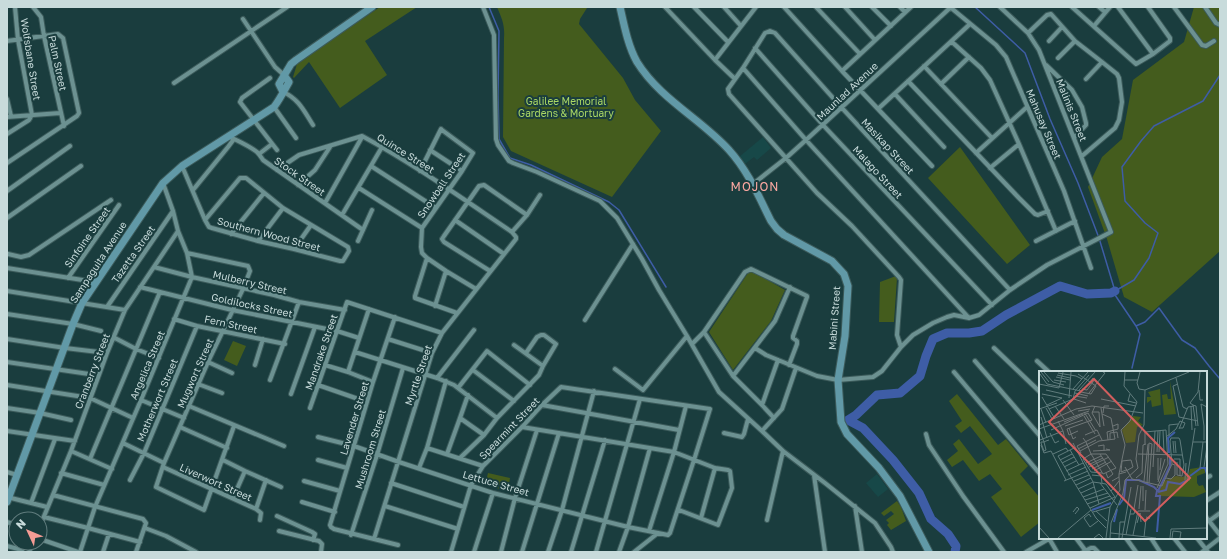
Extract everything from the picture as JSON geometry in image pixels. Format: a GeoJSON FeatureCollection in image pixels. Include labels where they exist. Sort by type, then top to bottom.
{"type":"FeatureCollection","features":[{"type":"Feature","properties":{"kind":"main road"},"geometry":{"type":"LineString","coordinates":[[284,75],[291,64],[296,60],[372,7]]}},
{"type":"Feature","properties":{"kind":"main road","name":"Mabini Street"},"geometry":{"type":"LineString","coordinates":[[620,7],[628,40],[636,60],[649,79],[729,150],[741,164],[753,184],[771,221],[777,229],[784,235],[832,261],[844,274],[848,286],[845,336],[838,380],[840,418],[843,428],[900,496],[929,552]]}},
{"type":"Feature","properties":{"kind":"main road","name":"Sampaguita Avenue"},"geometry":{"type":"LineString","coordinates":[[8,499],[82,303],[163,183],[182,166],[231,138],[274,107],[280,100],[289,82],[284,75]]}},
{"type":"Feature","properties":{"kind":"street","name":"Wolfsbane Street"},"geometry":{"type":"LineString","coordinates":[[15,7],[18,40],[32,114]]}},
{"type":"Feature","properties":{"kind":"street","name":"Palm Street"},"geometry":{"type":"LineString","coordinates":[[33,7],[41,17],[60,113],[64,126]]}},
{"type":"Feature","properties":{"kind":"street"},"geometry":{"type":"LineString","coordinates":[[174,83],[287,7]]}},
{"type":"Feature","properties":{"kind":"street"},"geometry":{"type":"LineString","coordinates":[[483,7],[494,35],[496,138],[498,145],[510,161],[600,202],[617,218],[719,392],[783,451],[875,523],[893,552]]}},
{"type":"Feature","properties":{"kind":"street"},"geometry":{"type":"LineString","coordinates":[[665,7],[735,79]]}},
{"type":"Feature","properties":{"kind":"street"},"geometry":{"type":"LineString","coordinates":[[694,7],[728,42]]}},
{"type":"Feature","properties":{"kind":"street"},"geometry":{"type":"LineString","coordinates":[[724,7],[741,26]]}},
{"type":"Feature","properties":{"kind":"street"},"geometry":{"type":"LineString","coordinates":[[784,7],[932,166]]}},
{"type":"Feature","properties":{"kind":"street"},"geometry":{"type":"LineString","coordinates":[[816,7],[860,54]]}},
{"type":"Feature","properties":{"kind":"street"},"geometry":{"type":"LineString","coordinates":[[844,7],[875,40]]}},
{"type":"Feature","properties":{"kind":"street"},"geometry":{"type":"LineString","coordinates":[[872,7],[890,26]]}},
{"type":"Feature","properties":{"kind":"street"},"geometry":{"type":"LineString","coordinates":[[900,7],[905,12]]}},
{"type":"Feature","properties":{"kind":"street"},"geometry":{"type":"LineString","coordinates":[[842,71],[911,7]]}},
{"type":"Feature","properties":{"kind":"street","name":"Maunlad Avenue"},"geometry":{"type":"LineString","coordinates":[[753,184],[786,158],[842,108],[950,7]]}},
{"type":"Feature","properties":{"kind":"street","name":"Mahusay Street"},"geometry":{"type":"LineString","coordinates":[[950,7],[996,45],[1006,57],[1064,191],[1091,268]]}},
{"type":"Feature","properties":{"kind":"street","name":"Malinis Street"},"geometry":{"type":"LineString","coordinates":[[1000,7],[1028,33],[1039,50],[1111,231],[1110,233],[1083,245]]}},
{"type":"Feature","properties":{"kind":"street"},"geometry":{"type":"LineString","coordinates":[[1072,7],[1136,64],[1168,44],[1170,41],[1170,38],[1148,7]]}},
{"type":"Feature","properties":{"kind":"street"},"geometry":{"type":"LineString","coordinates":[[1099,7],[1105,12]]}},
{"type":"Feature","properties":{"kind":"street"},"geometry":{"type":"LineString","coordinates":[[1094,26],[1110,7]]}},
{"type":"Feature","properties":{"kind":"street"},"geometry":{"type":"LineString","coordinates":[[1118,7],[1153,54]]}},
{"type":"Feature","properties":{"kind":"street"},"geometry":{"type":"LineString","coordinates":[[1174,7],[1202,45],[1206,46],[1214,41]]}},
{"type":"Feature","properties":{"kind":"street"},"geometry":{"type":"LineString","coordinates":[[1205,7],[1216,23],[1220,25]]}},
{"type":"Feature","properties":{"kind":"street"},"geometry":{"type":"LineString","coordinates":[[715,60],[754,8]]}},
{"type":"Feature","properties":{"kind":"street"},"geometry":{"type":"LineString","coordinates":[[1028,33],[1047,15],[1051,14],[1075,41],[1117,74],[1119,78],[1122,102],[1119,120],[1115,128],[1082,156]]}},
{"type":"Feature","properties":{"kind":"street"},"geometry":{"type":"LineString","coordinates":[[243,19],[275,67],[284,75]]}},
{"type":"Feature","properties":{"kind":"street"},"geometry":{"type":"LineString","coordinates":[[879,108],[970,24]]}},
{"type":"Feature","properties":{"kind":"street"},"geometry":{"type":"LineString","coordinates":[[1049,41],[1062,27]]}},
{"type":"Feature","properties":{"kind":"street","name":"Masikap Street"},"geometry":{"type":"LineString","coordinates":[[756,48],[766,33],[770,31],[775,33],[1010,290]]}},
{"type":"Feature","properties":{"kind":"street"},"geometry":{"type":"LineString","coordinates":[[7,41],[58,34],[63,38],[79,113],[64,126],[7,163]]}},
{"type":"Feature","properties":{"kind":"street"},"geometry":{"type":"LineString","coordinates":[[1058,58],[1075,41]]}},
{"type":"Feature","properties":{"kind":"street"},"geometry":{"type":"LineString","coordinates":[[952,42],[981,68],[990,80],[1056,231]]}},
{"type":"Feature","properties":{"kind":"street"},"geometry":{"type":"LineString","coordinates":[[756,48],[728,89],[729,94],[818,193],[852,226],[900,277],[897,335],[901,347]]}},
{"type":"Feature","properties":{"kind":"street","name":"Malago Street"},"geometry":{"type":"LineString","coordinates":[[756,48],[823,125],[992,305]]}},
{"type":"Feature","properties":{"kind":"street"},"geometry":{"type":"LineString","coordinates":[[941,84],[969,57]]}},
{"type":"Feature","properties":{"kind":"street"},"geometry":{"type":"LineString","coordinates":[[1086,80],[1102,62]]}},
{"type":"Feature","properties":{"kind":"street"},"geometry":{"type":"LineString","coordinates":[[1044,63],[1070,88],[1082,107],[1086,125],[1074,138]]}},
{"type":"Feature","properties":{"kind":"street"},"geometry":{"type":"LineString","coordinates":[[924,66],[992,138]]}},
{"type":"Feature","properties":{"kind":"street"},"geometry":{"type":"LineString","coordinates":[[742,68],[969,318]]}},
{"type":"Feature","properties":{"kind":"street"},"geometry":{"type":"LineString","coordinates":[[270,78],[248,93],[240,100],[240,102],[277,150]]}},
{"type":"Feature","properties":{"kind":"street"},"geometry":{"type":"LineString","coordinates":[[908,81],[1035,214],[1038,215],[1048,211]]}},
{"type":"Feature","properties":{"kind":"street"},"geometry":{"type":"LineString","coordinates":[[283,92],[299,102],[313,125]]}},
{"type":"Feature","properties":{"kind":"street"},"geometry":{"type":"LineString","coordinates":[[894,94],[944,147]]}},
{"type":"Feature","properties":{"kind":"street"},"geometry":{"type":"LineString","coordinates":[[7,99],[9,117],[60,113]]}},
{"type":"Feature","properties":{"kind":"street"},"geometry":{"type":"LineString","coordinates":[[274,107],[296,138]]}},
{"type":"Feature","properties":{"kind":"street"},"geometry":{"type":"LineString","coordinates":[[976,153],[1027,107]]}},
{"type":"Feature","properties":{"kind":"street"},"geometry":{"type":"LineString","coordinates":[[7,134],[28,120],[32,114]]}},
{"type":"Feature","properties":{"kind":"street","name":"Snowball Street"},"geometry":{"type":"LineString","coordinates":[[427,258],[421,250],[422,228],[473,154],[442,130],[430,150]]}},
{"type":"Feature","properties":{"kind":"street"},"geometry":{"type":"LineString","coordinates":[[325,203],[362,136]]}},
{"type":"Feature","properties":{"kind":"street","name":"Quince Street"},"geometry":{"type":"LineString","coordinates":[[277,170],[299,155],[362,136],[382,147],[468,202],[512,232],[516,237]]}},
{"type":"Feature","properties":{"kind":"street"},"geometry":{"type":"LineString","coordinates":[[193,190],[228,147],[231,138]]}},
{"type":"Feature","properties":{"kind":"street","name":"Stock Street"},"geometry":{"type":"LineString","coordinates":[[231,138],[245,144],[277,170],[363,230]]}},
{"type":"Feature","properties":{"kind":"street"},"geometry":{"type":"LineString","coordinates":[[259,154],[272,144]]}},
{"type":"Feature","properties":{"kind":"street"},"geometry":{"type":"LineString","coordinates":[[990,168],[1019,144]]}},
{"type":"Feature","properties":{"kind":"street"},"geometry":{"type":"LineString","coordinates":[[7,191],[70,146]]}},
{"type":"Feature","properties":{"kind":"street"},"geometry":{"type":"LineString","coordinates":[[298,185],[315,170],[330,146]]}},
{"type":"Feature","properties":{"kind":"street"},"geometry":{"type":"LineString","coordinates":[[342,215],[382,147]]}},
{"type":"Feature","properties":{"kind":"street"},"geometry":{"type":"LineString","coordinates":[[420,171],[430,150],[462,171]]}},
{"type":"Feature","properties":{"kind":"street"},"geometry":{"type":"LineString","coordinates":[[7,218],[81,166]]}},
{"type":"Feature","properties":{"kind":"street","name":"Southern Wood Street"},"geometry":{"type":"LineString","coordinates":[[182,166],[205,220],[210,227],[231,234],[342,262],[349,251],[348,247],[311,225]]}},
{"type":"Feature","properties":{"kind":"street"},"geometry":{"type":"LineString","coordinates":[[371,166],[436,208]]}},
{"type":"Feature","properties":{"kind":"street"},"geometry":{"type":"LineString","coordinates":[[205,220],[240,178],[246,178],[283,208],[311,225],[294,249]]}},
{"type":"Feature","properties":{"kind":"street"},"geometry":{"type":"LineString","coordinates":[[163,183],[178,231],[187,252],[192,277]]}},
{"type":"Feature","properties":{"kind":"street"},"geometry":{"type":"LineString","coordinates":[[490,271],[444,242],[442,239],[479,186],[484,185],[527,215]]}},
{"type":"Feature","properties":{"kind":"street"},"geometry":{"type":"LineString","coordinates":[[358,188],[422,228]]}},
{"type":"Feature","properties":{"kind":"street"},"geometry":{"type":"LineString","coordinates":[[231,234],[264,193]]}},
{"type":"Feature","properties":{"kind":"street"},"geometry":{"type":"LineString","coordinates":[[512,232],[527,215],[540,195]]}},
{"type":"Feature","properties":{"kind":"street"},"geometry":{"type":"LineString","coordinates":[[7,254],[21,257],[29,255],[111,200]]}},
{"type":"Feature","properties":{"kind":"street","name":"Sinfoine Street"},"geometry":{"type":"LineString","coordinates":[[68,278],[119,205]]}},
{"type":"Feature","properties":{"kind":"street"},"geometry":{"type":"LineString","coordinates":[[258,241],[283,208]]}},
{"type":"Feature","properties":{"kind":"street"},"geometry":{"type":"LineString","coordinates":[[358,241],[372,210]]}},
{"type":"Feature","properties":{"kind":"street","name":"Tazetta Street"},"geometry":{"type":"LineString","coordinates":[[107,307],[173,211]]}},
{"type":"Feature","properties":{"kind":"street"},"geometry":{"type":"LineString","coordinates":[[455,220],[504,254]]}},
{"type":"Feature","properties":{"kind":"street"},"geometry":{"type":"LineString","coordinates":[[1036,241],[1075,221]]}},
{"type":"Feature","properties":{"kind":"street","name":"Cranberry Street"},"geometry":{"type":"LineString","coordinates":[[46,511],[75,442],[90,398],[124,310],[178,231]]}},
{"type":"Feature","properties":{"kind":"street","name":"Myrtle Street"},"geometry":{"type":"LineString","coordinates":[[374,540],[391,483],[399,462],[424,374],[432,353],[442,332],[516,239],[516,237]]}},
{"type":"Feature","properties":{"kind":"street"},"geometry":{"type":"LineString","coordinates":[[585,320],[633,244]]}},
{"type":"Feature","properties":{"kind":"street"},"geometry":{"type":"LineString","coordinates":[[756,348],[766,355],[817,376],[838,380],[870,378],[882,371],[901,347],[913,335],[932,323],[947,317],[954,316],[969,318],[979,315],[1010,290],[1047,265],[1083,245]]}},
{"type":"Feature","properties":{"kind":"street","name":"Mugwort Street"},"geometry":{"type":"LineString","coordinates":[[187,252],[248,266],[250,271],[198,384],[156,487],[204,510],[212,489]]}},
{"type":"Feature","properties":{"kind":"street"},"geometry":{"type":"LineString","coordinates":[[457,313],[415,298],[427,258],[476,289]]}},
{"type":"Feature","properties":{"kind":"street","name":"Mulberry Street"},"geometry":{"type":"LineString","coordinates":[[154,267],[192,277],[274,294],[299,302],[344,310]]}},
{"type":"Feature","properties":{"kind":"street"},"geometry":{"type":"LineString","coordinates":[[7,268],[96,282]]}},
{"type":"Feature","properties":{"kind":"street"},"geometry":{"type":"LineString","coordinates":[[692,344],[704,332],[747,270],[751,269],[806,294],[807,297],[793,336],[793,338],[797,341],[797,344],[789,365]]}},
{"type":"Feature","properties":{"kind":"street"},"geometry":{"type":"LineString","coordinates":[[435,306],[446,271]]}},
{"type":"Feature","properties":{"kind":"street","name":"Angelica Street"},"geometry":{"type":"LineString","coordinates":[[79,552],[104,485],[192,277]]}},
{"type":"Feature","properties":{"kind":"street","name":"Goldilocks Street"},"geometry":{"type":"LineString","coordinates":[[140,287],[232,310],[338,331],[359,338]]}},
{"type":"Feature","properties":{"kind":"street"},"geometry":{"type":"LineString","coordinates":[[733,376],[756,348],[775,321],[790,287]]}},
{"type":"Feature","properties":{"kind":"street"},"geometry":{"type":"LineString","coordinates":[[7,291],[124,310]]}},
{"type":"Feature","properties":{"kind":"street"},"geometry":{"type":"LineString","coordinates":[[90,459],[160,292]]}},
{"type":"Feature","properties":{"kind":"street"},"geometry":{"type":"LineString","coordinates":[[270,380],[285,344],[299,302]]}},
{"type":"Feature","properties":{"kind":"street","name":"Mandrake Street"},"geometry":{"type":"LineString","coordinates":[[310,408],[347,302],[369,309]]}},
{"type":"Feature","properties":{"kind":"street"},"geometry":{"type":"LineString","coordinates":[[348,372],[369,309],[442,332]]}},
{"type":"Feature","properties":{"kind":"street"},"geometry":{"type":"LineString","coordinates":[[7,314],[73,324],[101,330]]}},
{"type":"Feature","properties":{"kind":"street","name":"Lavender Street"},"geometry":{"type":"LineString","coordinates":[[351,535],[334,529],[330,525],[367,402],[395,317]]}},
{"type":"Feature","properties":{"kind":"street","name":"Fern Street"},"geometry":{"type":"LineString","coordinates":[[174,319],[197,326],[223,330],[285,344]]}},
{"type":"Feature","properties":{"kind":"street","name":"Motherwort Street"},"geometry":{"type":"LineString","coordinates":[[130,480],[144,453],[197,326]]}},
{"type":"Feature","properties":{"kind":"street"},"geometry":{"type":"LineString","coordinates":[[291,394],[315,327]]}},
{"type":"Feature","properties":{"kind":"street"},"geometry":{"type":"LineString","coordinates":[[437,378],[474,330]]}},
{"type":"Feature","properties":{"kind":"street"},"geometry":{"type":"LineString","coordinates":[[704,332],[733,376],[774,418]]}},
{"type":"Feature","properties":{"kind":"street"},"geometry":{"type":"LineString","coordinates":[[460,458],[539,375],[556,344],[544,335],[541,335],[537,337],[526,353]]}},
{"type":"Feature","properties":{"kind":"street"},"geometry":{"type":"LineString","coordinates":[[616,369],[643,390],[687,336]]}},
{"type":"Feature","properties":{"kind":"street"},"geometry":{"type":"LineString","coordinates":[[113,337],[136,349],[159,358]]}},
{"type":"Feature","properties":{"kind":"street"},"geometry":{"type":"LineString","coordinates":[[7,339],[107,353]]}},
{"type":"Feature","properties":{"kind":"street"},"geometry":{"type":"LineString","coordinates":[[255,365],[263,339]]}},
{"type":"Feature","properties":{"kind":"street"},"geometry":{"type":"LineString","coordinates":[[388,339],[432,353]]}},
{"type":"Feature","properties":{"kind":"street"},"geometry":{"type":"LineString","coordinates":[[514,345],[543,366]]}},
{"type":"Feature","properties":{"kind":"street"},"geometry":{"type":"LineString","coordinates":[[994,348],[1039,391]]}},
{"type":"Feature","properties":{"kind":"street"},"geometry":{"type":"LineString","coordinates":[[458,388],[487,351],[530,385]]}},
{"type":"Feature","properties":{"kind":"street"},"geometry":{"type":"LineString","coordinates":[[355,352],[446,381],[468,395],[497,418]]}},
{"type":"Feature","properties":{"kind":"street"},"geometry":{"type":"LineString","coordinates":[[762,405],[778,360]]}},
{"type":"Feature","properties":{"kind":"street"},"geometry":{"type":"LineString","coordinates":[[1037,361],[1048,371]]}},
{"type":"Feature","properties":{"kind":"street"},"geometry":{"type":"LineString","coordinates":[[7,362],[89,374]]}},
{"type":"Feature","properties":{"kind":"street"},"geometry":{"type":"LineString","coordinates":[[208,362],[232,373]]}},
{"type":"Feature","properties":{"kind":"street"},"geometry":{"type":"LineString","coordinates":[[975,362],[1039,435]]}},
{"type":"Feature","properties":{"kind":"street"},"geometry":{"type":"LineString","coordinates":[[325,365],[374,382]]}},
{"type":"Feature","properties":{"kind":"street","name":"Mushroom Street"},"geometry":{"type":"LineString","coordinates":[[351,535],[403,368]]}},
{"type":"Feature","properties":{"kind":"street"},"geometry":{"type":"LineString","coordinates":[[762,431],[782,409],[796,368]]}},
{"type":"Feature","properties":{"kind":"street"},"geometry":{"type":"LineString","coordinates":[[473,370],[514,401]]}},
{"type":"Feature","properties":{"kind":"street"},"geometry":{"type":"LineString","coordinates":[[954,372],[1039,473]]}},
{"type":"Feature","properties":{"kind":"street"},"geometry":{"type":"LineString","coordinates":[[419,468],[427,448],[446,381]]}},
{"type":"Feature","properties":{"kind":"street"},"geometry":{"type":"LineString","coordinates":[[198,384],[222,393]]}},
{"type":"Feature","properties":{"kind":"street"},"geometry":{"type":"LineString","coordinates":[[318,385],[367,402]]}},
{"type":"Feature","properties":{"kind":"street"},"geometry":{"type":"LineString","coordinates":[[7,386],[90,398],[133,418]]}},
{"type":"Feature","properties":{"kind":"street","name":"Spearmint Street"},"geometry":{"type":"LineString","coordinates":[[451,552],[471,485],[483,466],[561,387],[594,391]]}},
{"type":"Feature","properties":{"kind":"street"},"geometry":{"type":"LineString","coordinates":[[522,427],[581,437],[605,440],[674,452],[694,460],[715,468],[730,471],[732,488],[718,525],[678,510],[694,460],[710,409],[594,391],[581,437],[562,510],[548,552]]}},
{"type":"Feature","properties":{"kind":"street"},"geometry":{"type":"LineString","coordinates":[[447,454],[468,395]]}},
{"type":"Feature","properties":{"kind":"street"},"geometry":{"type":"LineString","coordinates":[[596,552],[640,399]]}},
{"type":"Feature","properties":{"kind":"street"},"geometry":{"type":"LineString","coordinates":[[141,400],[184,418]]}},
{"type":"Feature","properties":{"kind":"street"},"geometry":{"type":"LineString","coordinates":[[542,405],[679,430]]}},
{"type":"Feature","properties":{"kind":"street"},"geometry":{"type":"LineString","coordinates":[[189,406],[284,446]]}},
{"type":"Feature","properties":{"kind":"street"},"geometry":{"type":"LineString","coordinates":[[649,531],[674,452],[686,406]]}},
{"type":"Feature","properties":{"kind":"street"},"geometry":{"type":"LineString","coordinates":[[7,408],[71,420]]}},
{"type":"Feature","properties":{"kind":"street"},"geometry":{"type":"LineString","coordinates":[[460,418],[484,434]]}},
{"type":"Feature","properties":{"kind":"street"},"geometry":{"type":"LineString","coordinates":[[724,433],[740,438],[742,437],[748,419]]}},
{"type":"Feature","properties":{"kind":"street"},"geometry":{"type":"LineString","coordinates":[[212,489],[234,426]]}},
{"type":"Feature","properties":{"kind":"street"},"geometry":{"type":"LineString","coordinates":[[180,428],[227,448]]}},
{"type":"Feature","properties":{"kind":"street"},"geometry":{"type":"LineString","coordinates":[[501,552],[515,498],[537,430]]}},
{"type":"Feature","properties":{"kind":"street"},"geometry":{"type":"LineString","coordinates":[[7,431],[75,442]]}},
{"type":"Feature","properties":{"kind":"street"},"geometry":{"type":"LineString","coordinates":[[522,552],[559,433]]}},
{"type":"Feature","properties":{"kind":"street"},"geometry":{"type":"LineString","coordinates":[[926,434],[929,445],[963,496],[1004,552]]}},
{"type":"Feature","properties":{"kind":"street","name":"Lettuce Street"},"geometry":{"type":"LineString","coordinates":[[318,437],[354,446],[493,493],[666,535],[670,533],[678,510]]}},
{"type":"Feature","properties":{"kind":"street"},"geometry":{"type":"LineString","coordinates":[[31,503],[55,439]]}},
{"type":"Feature","properties":{"kind":"street"},"geometry":{"type":"LineString","coordinates":[[571,552],[605,440]]}},
{"type":"Feature","properties":{"kind":"street","name":"Liverwort Street"},"geometry":{"type":"LineString","coordinates":[[122,443],[212,489],[256,509],[266,480]]}},
{"type":"Feature","properties":{"kind":"street"},"geometry":{"type":"LineString","coordinates":[[427,448],[483,466]]}},
{"type":"Feature","properties":{"kind":"street"},"geometry":{"type":"LineString","coordinates":[[619,552],[628,527],[650,448]]}},
{"type":"Feature","properties":{"kind":"street"},"geometry":{"type":"LineString","coordinates":[[71,451],[112,469]]}},
{"type":"Feature","properties":{"kind":"street"},"geometry":{"type":"LineString","coordinates":[[767,520],[783,451]]}},
{"type":"Feature","properties":{"kind":"street"},"geometry":{"type":"LineString","coordinates":[[223,460],[281,486]]}},
{"type":"Feature","properties":{"kind":"street"},"geometry":{"type":"LineString","coordinates":[[318,460],[347,468]]}},
{"type":"Feature","properties":{"kind":"street"},"geometry":{"type":"LineString","coordinates":[[701,518],[715,468]]}},
{"type":"Feature","properties":{"kind":"street"},"geometry":{"type":"LineString","coordinates":[[233,498],[245,471]]}},
{"type":"Feature","properties":{"kind":"street"},"geometry":{"type":"LineString","coordinates":[[7,472],[17,475]]}},
{"type":"Feature","properties":{"kind":"street"},"geometry":{"type":"LineString","coordinates":[[61,473],[104,485]]}},
{"type":"Feature","properties":{"kind":"street"},"geometry":{"type":"LineString","coordinates":[[814,475],[825,552]]}},
{"type":"Feature","properties":{"kind":"street"},"geometry":{"type":"LineString","coordinates":[[304,481],[340,491]]}},
{"type":"Feature","properties":{"kind":"street"},"geometry":{"type":"LineString","coordinates":[[391,483],[464,507]]}},
{"type":"Feature","properties":{"kind":"street"},"geometry":{"type":"LineString","coordinates":[[1207,500],[1220,492]]}},
{"type":"Feature","properties":{"kind":"street"},"geometry":{"type":"LineString","coordinates":[[474,552],[493,493]]}},
{"type":"Feature","properties":{"kind":"street"},"geometry":{"type":"LineString","coordinates":[[53,495],[140,518],[146,522],[136,552]]}},
{"type":"Feature","properties":{"kind":"street"},"geometry":{"type":"LineString","coordinates":[[8,499],[47,507]]}},
{"type":"Feature","properties":{"kind":"street"},"geometry":{"type":"LineString","coordinates":[[302,502],[335,512]]}},
{"type":"Feature","properties":{"kind":"street"},"geometry":{"type":"LineString","coordinates":[[384,506],[458,530]]}},
{"type":"Feature","properties":{"kind":"street"},"geometry":{"type":"LineString","coordinates":[[855,506],[862,552]]}},
{"type":"Feature","properties":{"kind":"street"},"geometry":{"type":"LineString","coordinates":[[256,509],[261,514],[260,520]]}},
{"type":"Feature","properties":{"kind":"street"},"geometry":{"type":"LineString","coordinates":[[1209,521],[1220,513]]}},
{"type":"Feature","properties":{"kind":"street"},"geometry":{"type":"LineString","coordinates":[[277,516],[312,532],[315,534],[313,540]]}},
{"type":"Feature","properties":{"kind":"street"},"geometry":{"type":"LineString","coordinates":[[48,518],[140,542]]}},
{"type":"Feature","properties":{"kind":"street"},"geometry":{"type":"LineString","coordinates":[[1207,518],[1220,535]]}},
{"type":"Feature","properties":{"kind":"street"},"geometry":{"type":"LineString","coordinates":[[145,528],[166,536],[196,552]]}},
{"type":"Feature","properties":{"kind":"street"},"geometry":{"type":"LineString","coordinates":[[279,531],[322,543],[321,552]]}},
{"type":"Feature","properties":{"kind":"street"},"geometry":{"type":"LineString","coordinates":[[634,552],[658,533]]}},
{"type":"Feature","properties":{"kind":"street"},"geometry":{"type":"LineString","coordinates":[[103,552],[109,534]]}},
{"type":"Feature","properties":{"kind":"street"},"geometry":{"type":"LineString","coordinates":[[351,535],[398,545]]}},
{"type":"Feature","properties":{"kind":"street"},"geometry":{"type":"LineString","coordinates":[[1198,539],[1205,551],[1220,538]]}},
{"type":"Feature","properties":{"kind":"street"},"geometry":{"type":"LineString","coordinates":[[1077,539],[1084,551],[1094,548],[1098,552]]}},
{"type":"Feature","properties":{"kind":"street"},"geometry":{"type":"LineString","coordinates":[[1127,539],[1136,552]]}},
{"type":"Feature","properties":{"kind":"street"},"geometry":{"type":"LineString","coordinates":[[1152,539],[1160,552]]}},
{"type":"Feature","properties":{"kind":"street"},"geometry":{"type":"LineString","coordinates":[[1175,539],[1185,552]]}},
{"type":"Feature","properties":{"kind":"street"},"geometry":{"type":"LineString","coordinates":[[1026,552],[1047,540],[1050,540],[1057,552]]}},
{"type":"Feature","properties":{"kind":"street"},"geometry":{"type":"LineString","coordinates":[[48,542],[79,552]]}},
{"type":"Feature","properties":{"kind":"shaded area"},"geometry":{"type":"Polygon","coordinates":[[[763,137],[771,148],[757,160],[754,157],[745,164],[739,157],[763,137]]]}},
{"type":"Feature","properties":{"kind":"shaded area"},"geometry":{"type":"Polygon","coordinates":[[[877,474],[888,489],[878,497],[866,483],[877,474]]]}},
{"type":"Feature","properties":{"kind":"green space"},"geometry":{"type":"Polygon","coordinates":[[[380,7],[417,7],[365,41],[387,75],[340,108],[309,62],[294,78],[293,77],[297,64],[302,59],[380,7]]]}},
{"type":"Feature","properties":{"kind":"green space","name":"Galilee Memorial Gardens & Mortuary"},"geometry":{"type":"Polygon","coordinates":[[[497,7],[587,8],[580,19],[579,24],[623,78],[635,100],[661,131],[612,197],[511,151],[503,137],[504,26],[497,7]]]}},
{"type":"Feature","properties":{"kind":"green space"},"geometry":{"type":"Polygon","coordinates":[[[1194,7],[1220,7],[1220,251],[1152,312],[1124,297],[1107,239],[1088,187],[1102,157],[1122,139],[1133,80],[1184,42],[1194,7]]]}},
{"type":"Feature","properties":{"kind":"green space"},"geometry":{"type":"Polygon","coordinates":[[[960,147],[1030,245],[1007,264],[928,178],[960,147]]]}},
{"type":"Feature","properties":{"kind":"green space"},"geometry":{"type":"Polygon","coordinates":[[[750,270],[785,290],[771,321],[733,370],[709,332],[750,270]]]}},
{"type":"Feature","properties":{"kind":"green space"},"geometry":{"type":"Polygon","coordinates":[[[896,276],[894,322],[879,322],[880,282],[896,276]]]}},
{"type":"Feature","properties":{"kind":"green space"},"geometry":{"type":"Polygon","coordinates":[[[233,341],[246,346],[237,366],[224,360],[233,341]]]}},
{"type":"Feature","properties":{"kind":"green space"},"geometry":{"type":"Polygon","coordinates":[[[957,394],[998,445],[1006,439],[1028,466],[1020,474],[1039,497],[1039,523],[1021,537],[991,497],[1002,489],[990,474],[979,481],[963,460],[952,467],[947,460],[958,451],[953,444],[959,439],[978,464],[992,454],[970,426],[961,433],[955,426],[962,421],[949,401],[957,394]]]}},
{"type":"Feature","properties":{"kind":"green space"},"geometry":{"type":"Polygon","coordinates":[[[488,473],[510,478],[508,491],[485,485],[488,473]]]}},
{"type":"Feature","properties":{"kind":"green space"},"geometry":{"type":"Polygon","coordinates":[[[897,501],[906,521],[891,530],[887,525],[889,523],[886,520],[894,514],[891,511],[884,516],[881,513],[897,501]]]}},
{"type":"Feature","properties":{"kind":"waterway"},"geometry":{"type":"LineString","coordinates":[[489,7],[499,31],[499,139],[510,158],[531,165],[609,202],[619,210],[666,287]]}},
{"type":"Feature","properties":{"kind":"waterway"},"geometry":{"type":"LineString","coordinates":[[975,7],[1025,53],[1050,119],[1078,183],[1099,238],[1115,291],[1134,280],[1149,258],[1158,233],[1145,223],[1125,201],[1122,167],[1154,126],[1203,101],[1220,75]]}},
{"type":"Feature","properties":{"kind":"waterway"},"geometry":{"type":"LineString","coordinates":[[955,552],[956,546],[948,534],[931,519],[919,493],[893,460],[863,428],[848,420],[856,415],[877,395],[900,393],[920,376],[933,339],[947,333],[969,333],[982,331],[1006,315],[1060,286],[1087,294],[1111,293],[1115,291]]}},
{"type":"Feature","properties":{"kind":"waterway"},"geometry":{"type":"LineString","coordinates":[[1113,292],[1136,326],[1145,322],[1159,308],[1182,340],[1195,348],[1220,379]]}},
{"type":"Feature","properties":{"kind":"waterway"},"geometry":{"type":"LineString","coordinates":[[1132,368],[1140,334],[1136,326]]}},
{"type":"Feature","properties":{"kind":"district","name":"MOJON"},"geometry":{"type":"Point","coordinates":[755,186]}}]}
